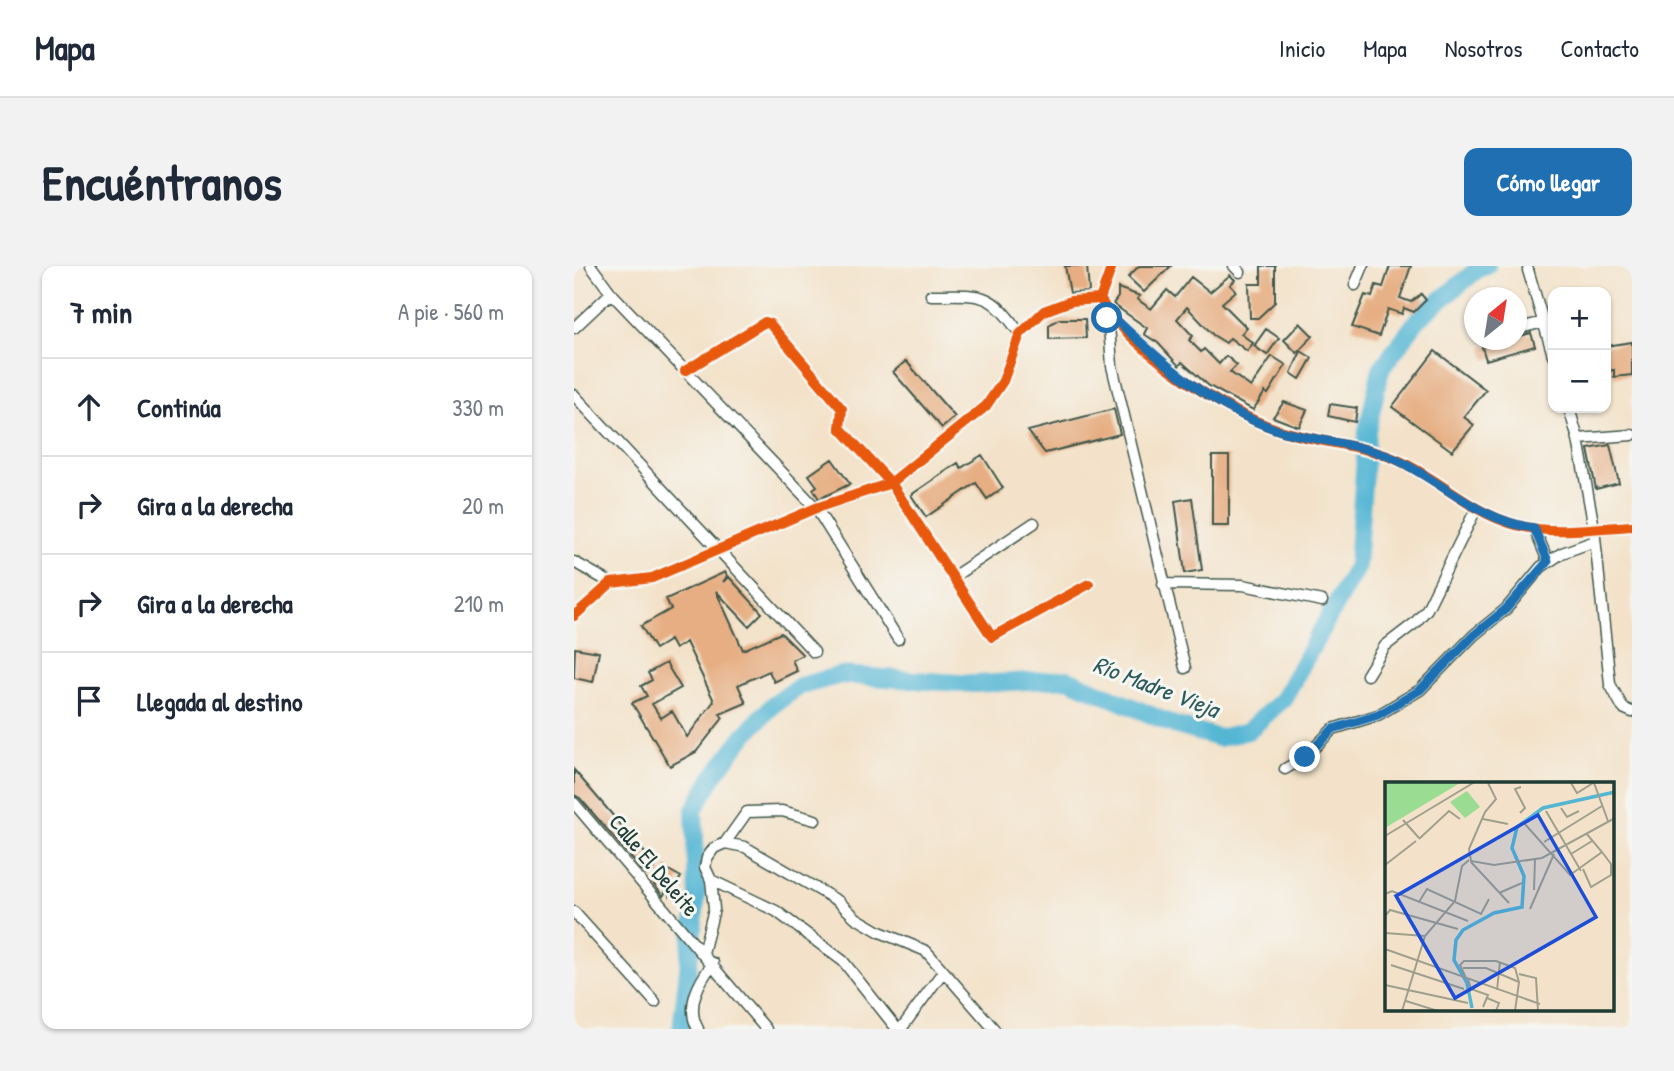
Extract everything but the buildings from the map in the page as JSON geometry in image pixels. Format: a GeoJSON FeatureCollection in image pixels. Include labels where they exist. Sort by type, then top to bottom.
{"type":"FeatureCollection","features":[{"type":"Feature","properties":{"kind":"street"},"geometry":{"type":"LineString","coordinates":[[591,266],[611,293],[816,508],[898,639]]}},
{"type":"Feature","properties":{"kind":"street"},"geometry":{"type":"LineString","coordinates":[[1100,299],[1112,266]]}},
{"type":"Feature","properties":{"kind":"street"},"geometry":{"type":"LineString","coordinates":[[1354,285],[1363,266]]}},
{"type":"Feature","properties":{"kind":"street"},"geometry":{"type":"LineString","coordinates":[[1528,270],[1552,350]]}},
{"type":"Feature","properties":{"kind":"street"},"geometry":{"type":"LineString","coordinates":[[574,328],[611,293]]}},
{"type":"Feature","properties":{"kind":"street"},"geometry":{"type":"LineString","coordinates":[[932,295],[987,298],[1000,307],[1020,334]]}},
{"type":"Feature","properties":{"kind":"street"},"geometry":{"type":"LineString","coordinates":[[1100,299],[1108,312],[1162,363],[1226,407],[1277,429],[1400,461],[1476,509],[1499,520],[1534,528],[1632,526]]}},
{"type":"Feature","properties":{"kind":"street"},"geometry":{"type":"LineString","coordinates":[[574,616],[611,583],[652,578],[816,508],[891,483],[986,406],[1003,381],[1020,334],[1044,311],[1071,301],[1100,299]]}},
{"type":"Feature","properties":{"kind":"street"},"geometry":{"type":"LineString","coordinates":[[1108,312],[1112,366],[1185,668]]}},
{"type":"Feature","properties":{"kind":"street"},"geometry":{"type":"LineString","coordinates":[[685,371],[765,322],[770,324],[842,409],[840,428],[891,483],[992,637],[1089,584]]}},
{"type":"Feature","properties":{"kind":"street"},"geometry":{"type":"LineString","coordinates":[[1527,326],[1544,322]]}},
{"type":"Feature","properties":{"kind":"street"},"geometry":{"type":"LineString","coordinates":[[574,395],[722,550],[814,652]]}},
{"type":"Feature","properties":{"kind":"street"},"geometry":{"type":"LineString","coordinates":[[1570,413],[1578,439],[1594,528],[1610,684],[1623,708],[1632,712]]}},
{"type":"Feature","properties":{"kind":"street"},"geometry":{"type":"LineString","coordinates":[[1578,439],[1632,436]]}},
{"type":"Feature","properties":{"kind":"street"},"geometry":{"type":"LineString","coordinates":[[1367,676],[1385,646],[1415,624],[1427,608],[1476,509]]}},
{"type":"Feature","properties":{"kind":"street"},"geometry":{"type":"LineString","coordinates":[[953,577],[1034,523]]}},
{"type":"Feature","properties":{"kind":"street"},"geometry":{"type":"LineString","coordinates":[[1534,528],[1548,561]]}},
{"type":"Feature","properties":{"kind":"street"},"geometry":{"type":"LineString","coordinates":[[1284,769],[1305,757],[1333,729],[1378,715],[1420,690],[1474,635],[1506,609],[1548,561],[1595,541]]}},
{"type":"Feature","properties":{"kind":"street"},"geometry":{"type":"LineString","coordinates":[[574,562],[611,583]]}},
{"type":"Feature","properties":{"kind":"street"},"geometry":{"type":"LineString","coordinates":[[1163,584],[1243,585],[1322,601]]}},
{"type":"Feature","properties":{"kind":"street","name":"Calle El Deleite"},"geometry":{"type":"LineString","coordinates":[[574,803],[713,963],[766,1029]]}},
{"type":"Feature","properties":{"kind":"street"},"geometry":{"type":"LineString","coordinates":[[701,951],[714,909],[711,880],[705,867],[714,848],[725,843],[747,812],[782,811],[815,820]]}},
{"type":"Feature","properties":{"kind":"street"},"geometry":{"type":"LineString","coordinates":[[725,843],[745,847],[838,901],[856,918],[926,951],[942,973],[962,989],[994,1029]]}},
{"type":"Feature","properties":{"kind":"street"},"geometry":{"type":"LineString","coordinates":[[711,880],[776,911],[843,961],[899,1029],[942,973]]}},
{"type":"Feature","properties":{"kind":"street"},"geometry":{"type":"LineString","coordinates":[[574,912],[655,1002]]}},
{"type":"Feature","properties":{"kind":"street"},"geometry":{"type":"LineString","coordinates":[[698,1029],[691,1010],[700,981],[713,963]]}},
{"type":"Feature","properties":{"kind":"waterway","name":"Río Madre Vieja"},"geometry":{"type":"LineString","coordinates":[[681,1029],[697,895],[694,810],[713,777],[742,738],[773,705],[800,686],[841,675],[974,684],[1068,679],[1174,725],[1219,738],[1248,731],[1283,699],[1357,566],[1367,431],[1381,369],[1419,318],[1478,269],[1487,266]]}},
{"type":"Feature","properties":{"kind":"cycle path"},"geometry":{"type":"LineString","coordinates":[[1112,266],[1100,299],[1114,318],[1133,338],[1179,376],[1230,408],[1292,434],[1370,451],[1400,461],[1485,513],[1516,525],[1544,530],[1632,526]]}},
{"type":"Feature","properties":{"kind":"cycle path"},"geometry":{"type":"LineString","coordinates":[[574,616],[611,583],[652,578],[816,508],[891,483],[986,406],[1003,381],[1020,334],[1044,311],[1071,301],[1100,299]]}},
{"type":"Feature","properties":{"kind":"cycle path"},"geometry":{"type":"LineString","coordinates":[[685,371],[765,322],[770,324],[842,409],[840,428],[891,483],[992,637],[1089,584]]}},
{"type":"Feature","properties":{"kind":"route"},"geometry":{"type":"LineString","coordinates":[[1107,318],[1108,312],[1162,363],[1226,407],[1277,429],[1400,461],[1480,512],[1518,526],[1534,528],[1548,561],[1506,609],[1463,645],[1420,690],[1378,715],[1333,729],[1321,738],[1305,757]]}}]}
